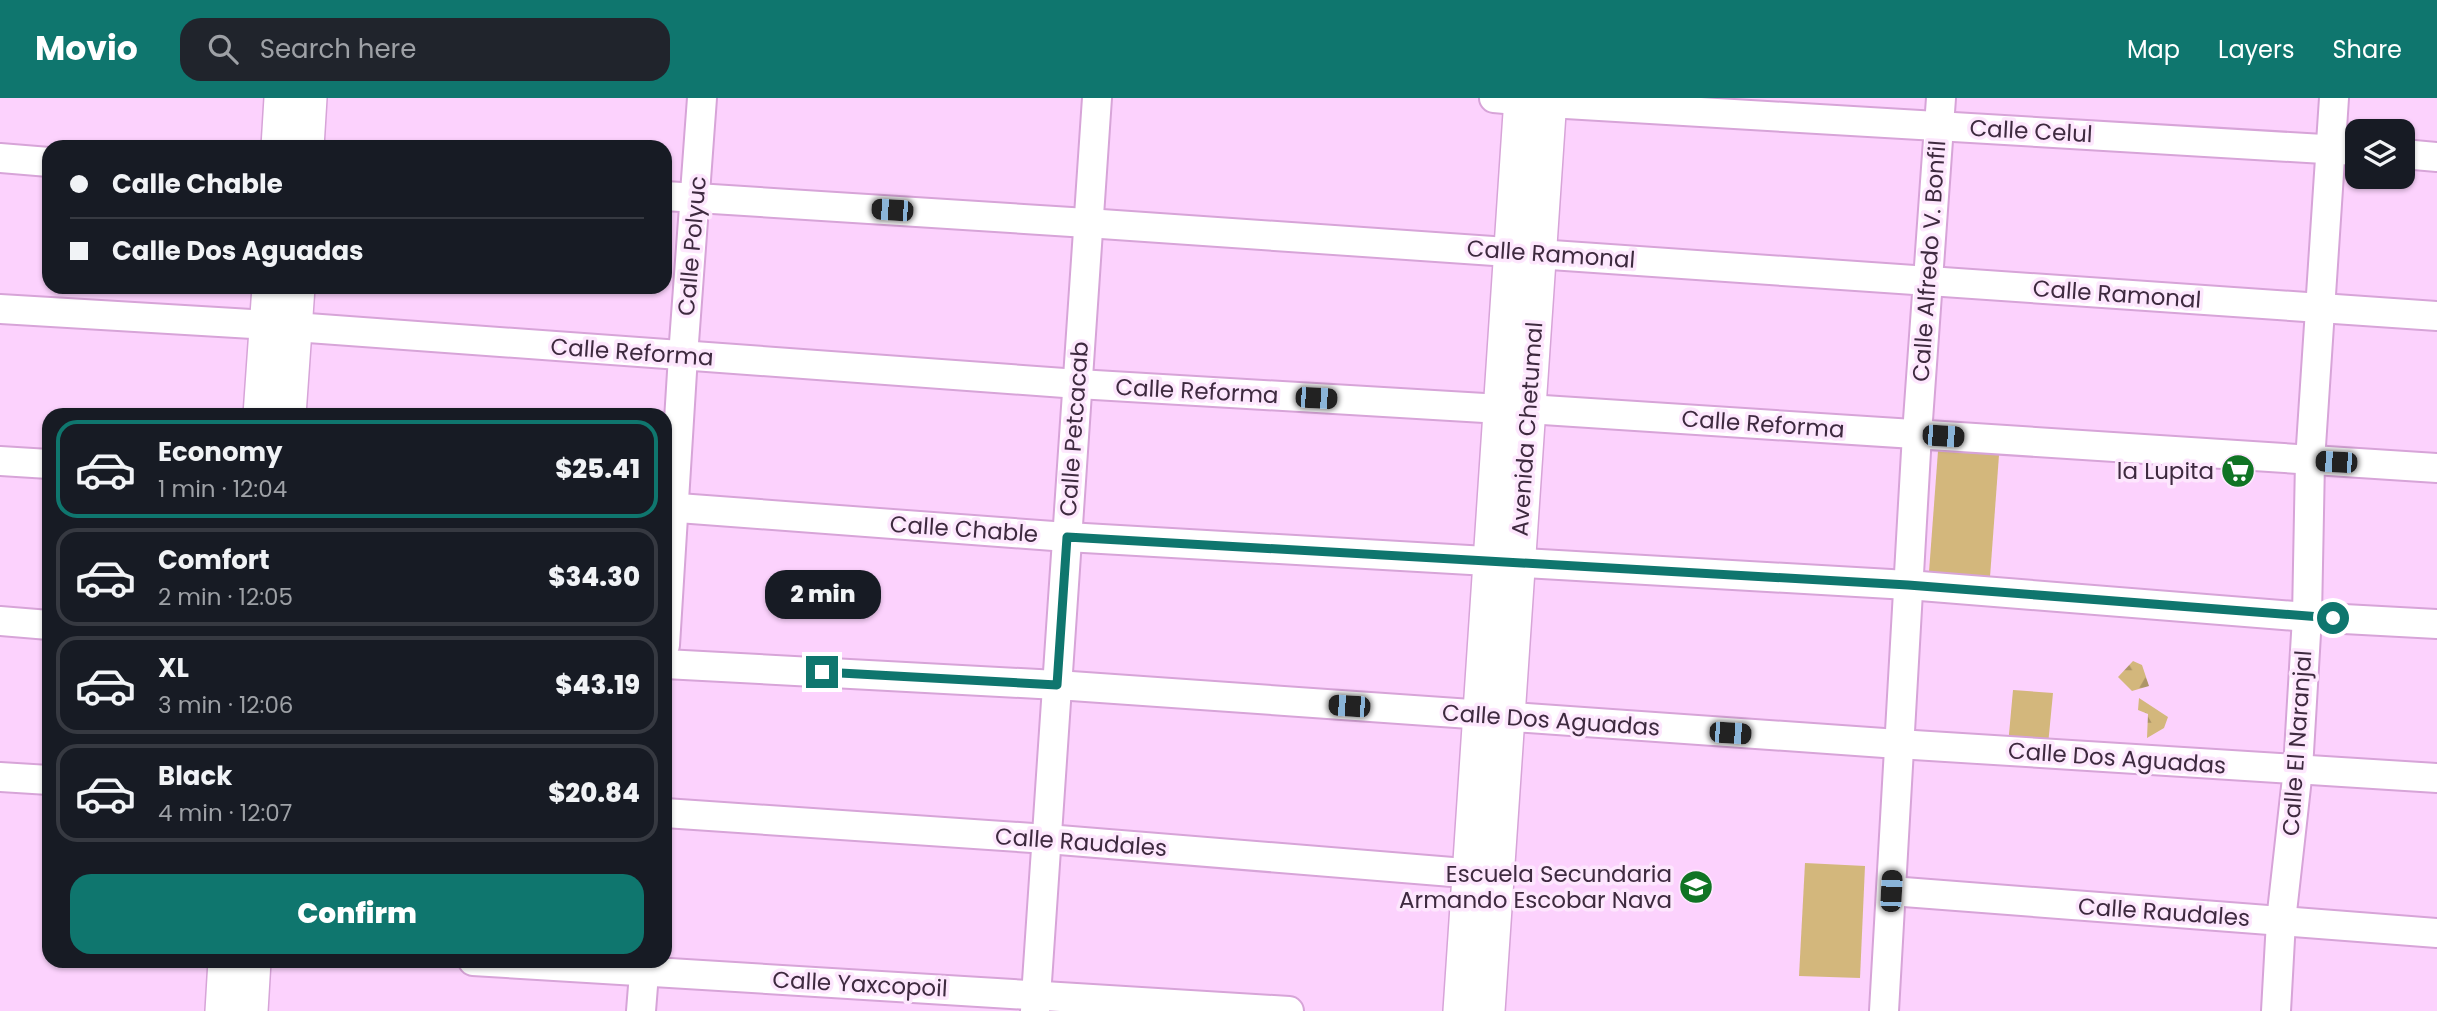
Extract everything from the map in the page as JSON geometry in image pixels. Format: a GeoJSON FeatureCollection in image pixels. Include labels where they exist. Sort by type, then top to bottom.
{"type":"FeatureCollection","features":[{"type":"Feature","properties":{"kind":"main road"},"geometry":{"type":"LineString","coordinates":[[279,140],[282,98]]}},
{"type":"Feature","properties":{"kind":"main road"},"geometry":{"type":"LineString","coordinates":[[306,140],[309,98]]}},
{"type":"Feature","properties":{"kind":"main road","name":"Avenida Chetumal"},"geometry":{"type":"LineString","coordinates":[[1487,1011],[1484,874],[1525,253],[1527,99]]}},
{"type":"Feature","properties":{"kind":"main road"},"geometry":{"type":"LineString","coordinates":[[272,294],[281,326],[288,408]]}},
{"type":"Feature","properties":{"kind":"main road"},"geometry":{"type":"LineString","coordinates":[[263,408],[281,326],[294,294]]}},
{"type":"Feature","properties":{"kind":"main road","name":"Avenida Chetumal"},"geometry":{"type":"LineString","coordinates":[[1461,1011],[1484,874]]}},
{"type":"Feature","properties":{"kind":"main road"},"geometry":{"type":"LineString","coordinates":[[223,1011],[226,968]]}},
{"type":"Feature","properties":{"kind":"main road"},"geometry":{"type":"LineString","coordinates":[[250,1011],[253,968]]}},
{"type":"Feature","properties":{"kind":"street","name":"Calle Polyuc"},"geometry":{"type":"LineString","coordinates":[[672,475],[702,98]]}},
{"type":"Feature","properties":{"kind":"street","name":"Calle Petcacab"},"geometry":{"type":"LineString","coordinates":[[1036,1003],[1097,98]]}},
{"type":"Feature","properties":{"kind":"street","name":"Calle Alfredo V. Bonfil"},"geometry":{"type":"LineString","coordinates":[[1884,1011],[1926,279],[1941,98]]}},
{"type":"Feature","properties":{"kind":"street","name":"Calle El Naranjal"},"geometry":{"type":"LineString","coordinates":[[2276,1011],[2281,921],[2298,769],[2310,461],[2320,309],[2344,150],[2334,98]]}},
{"type":"Feature","properties":{"kind":"street","name":"Calle Celul"},"geometry":{"type":"LineString","coordinates":[[1527,99],[2344,150]]}},
{"type":"Feature","properties":{"kind":"street"},"geometry":{"type":"LineString","coordinates":[[2415,155],[2437,157]]}},
{"type":"Feature","properties":{"kind":"street"},"geometry":{"type":"LineString","coordinates":[[0,158],[42,161]]}},
{"type":"Feature","properties":{"kind":"street","name":"Calle Ramonal"},"geometry":{"type":"LineString","coordinates":[[672,196],[1926,279],[2437,316]]}},
{"type":"Feature","properties":{"kind":"street","name":"Calle Reforma"},"geometry":{"type":"LineString","coordinates":[[0,309],[281,326],[1078,384],[2437,468]]}},
{"type":"Feature","properties":{"kind":"street"},"geometry":{"type":"LineString","coordinates":[[0,461],[42,464]]}},
{"type":"Feature","properties":{"kind":"street","name":"Calle Chable"},"geometry":{"type":"LineString","coordinates":[[672,508],[1067,537],[1908,585],[2306,617],[2437,624]]}},
{"type":"Feature","properties":{"kind":"street"},"geometry":{"type":"LineString","coordinates":[[0,621],[42,624]]}},
{"type":"Feature","properties":{"kind":"street","name":"Calle Dos Aguadas"},"geometry":{"type":"LineString","coordinates":[[672,664],[1057,685],[1494,717],[2437,778]]}},
{"type":"Feature","properties":{"kind":"street"},"geometry":{"type":"LineString","coordinates":[[0,777],[42,780]]}},
{"type":"Feature","properties":{"kind":"street","name":"Calle Raudales"},"geometry":{"type":"LineString","coordinates":[[672,813],[1047,839],[1484,874]]}},
{"type":"Feature","properties":{"kind":"street","name":"Calle Raudales"},"geometry":{"type":"LineString","coordinates":[[1891,891],[2437,933]]}},
{"type":"Feature","properties":{"kind":"street"},"geometry":{"type":"LineString","coordinates":[[641,1011],[645,968]]}},
{"type":"Feature","properties":{"kind":"street","name":"Calle Yaxcopoil"},"geometry":{"type":"LineString","coordinates":[[666,968],[1036,1003],[1289,1011]]}},
{"type":"Feature","properties":{"kind":"green space"},"geometry":{"type":"Polygon","coordinates":[[[1938,451],[1999,455],[1990,577],[1929,572],[1938,451]]]}},
{"type":"Feature","properties":{"kind":"green space"},"geometry":{"type":"Polygon","coordinates":[[[2133,661],[2142,665],[2149,686],[2132,691],[2118,677],[2133,661]]]}},
{"type":"Feature","properties":{"kind":"green space"},"geometry":{"type":"Polygon","coordinates":[[[2013,690],[2053,693],[2048,745],[2008,745],[2013,690]]]}},
{"type":"Feature","properties":{"kind":"green space"},"geometry":{"type":"Polygon","coordinates":[[[2139,698],[2168,717],[2164,728],[2147,738],[2148,714],[2138,710],[2139,698]]]}},
{"type":"Feature","properties":{"kind":"green space"},"geometry":{"type":"Polygon","coordinates":[[[1805,863],[1865,866],[1860,978],[1799,976],[1805,863]]]}},
{"type":"Feature","properties":{"kind":"place","name":"la Lupita"},"geometry":{"type":"Point","coordinates":[2238,471]}},
{"type":"Feature","properties":{"kind":"place","name":"Escuela Secundaria Armando Escobar Nava"},"geometry":{"type":"Point","coordinates":[1696,887]}},
{"type":"Feature","properties":{"kind":"route"},"geometry":{"type":"LineString","coordinates":[[822,672],[1057,685],[1067,537],[1908,585],[2333,618]]}}]}
